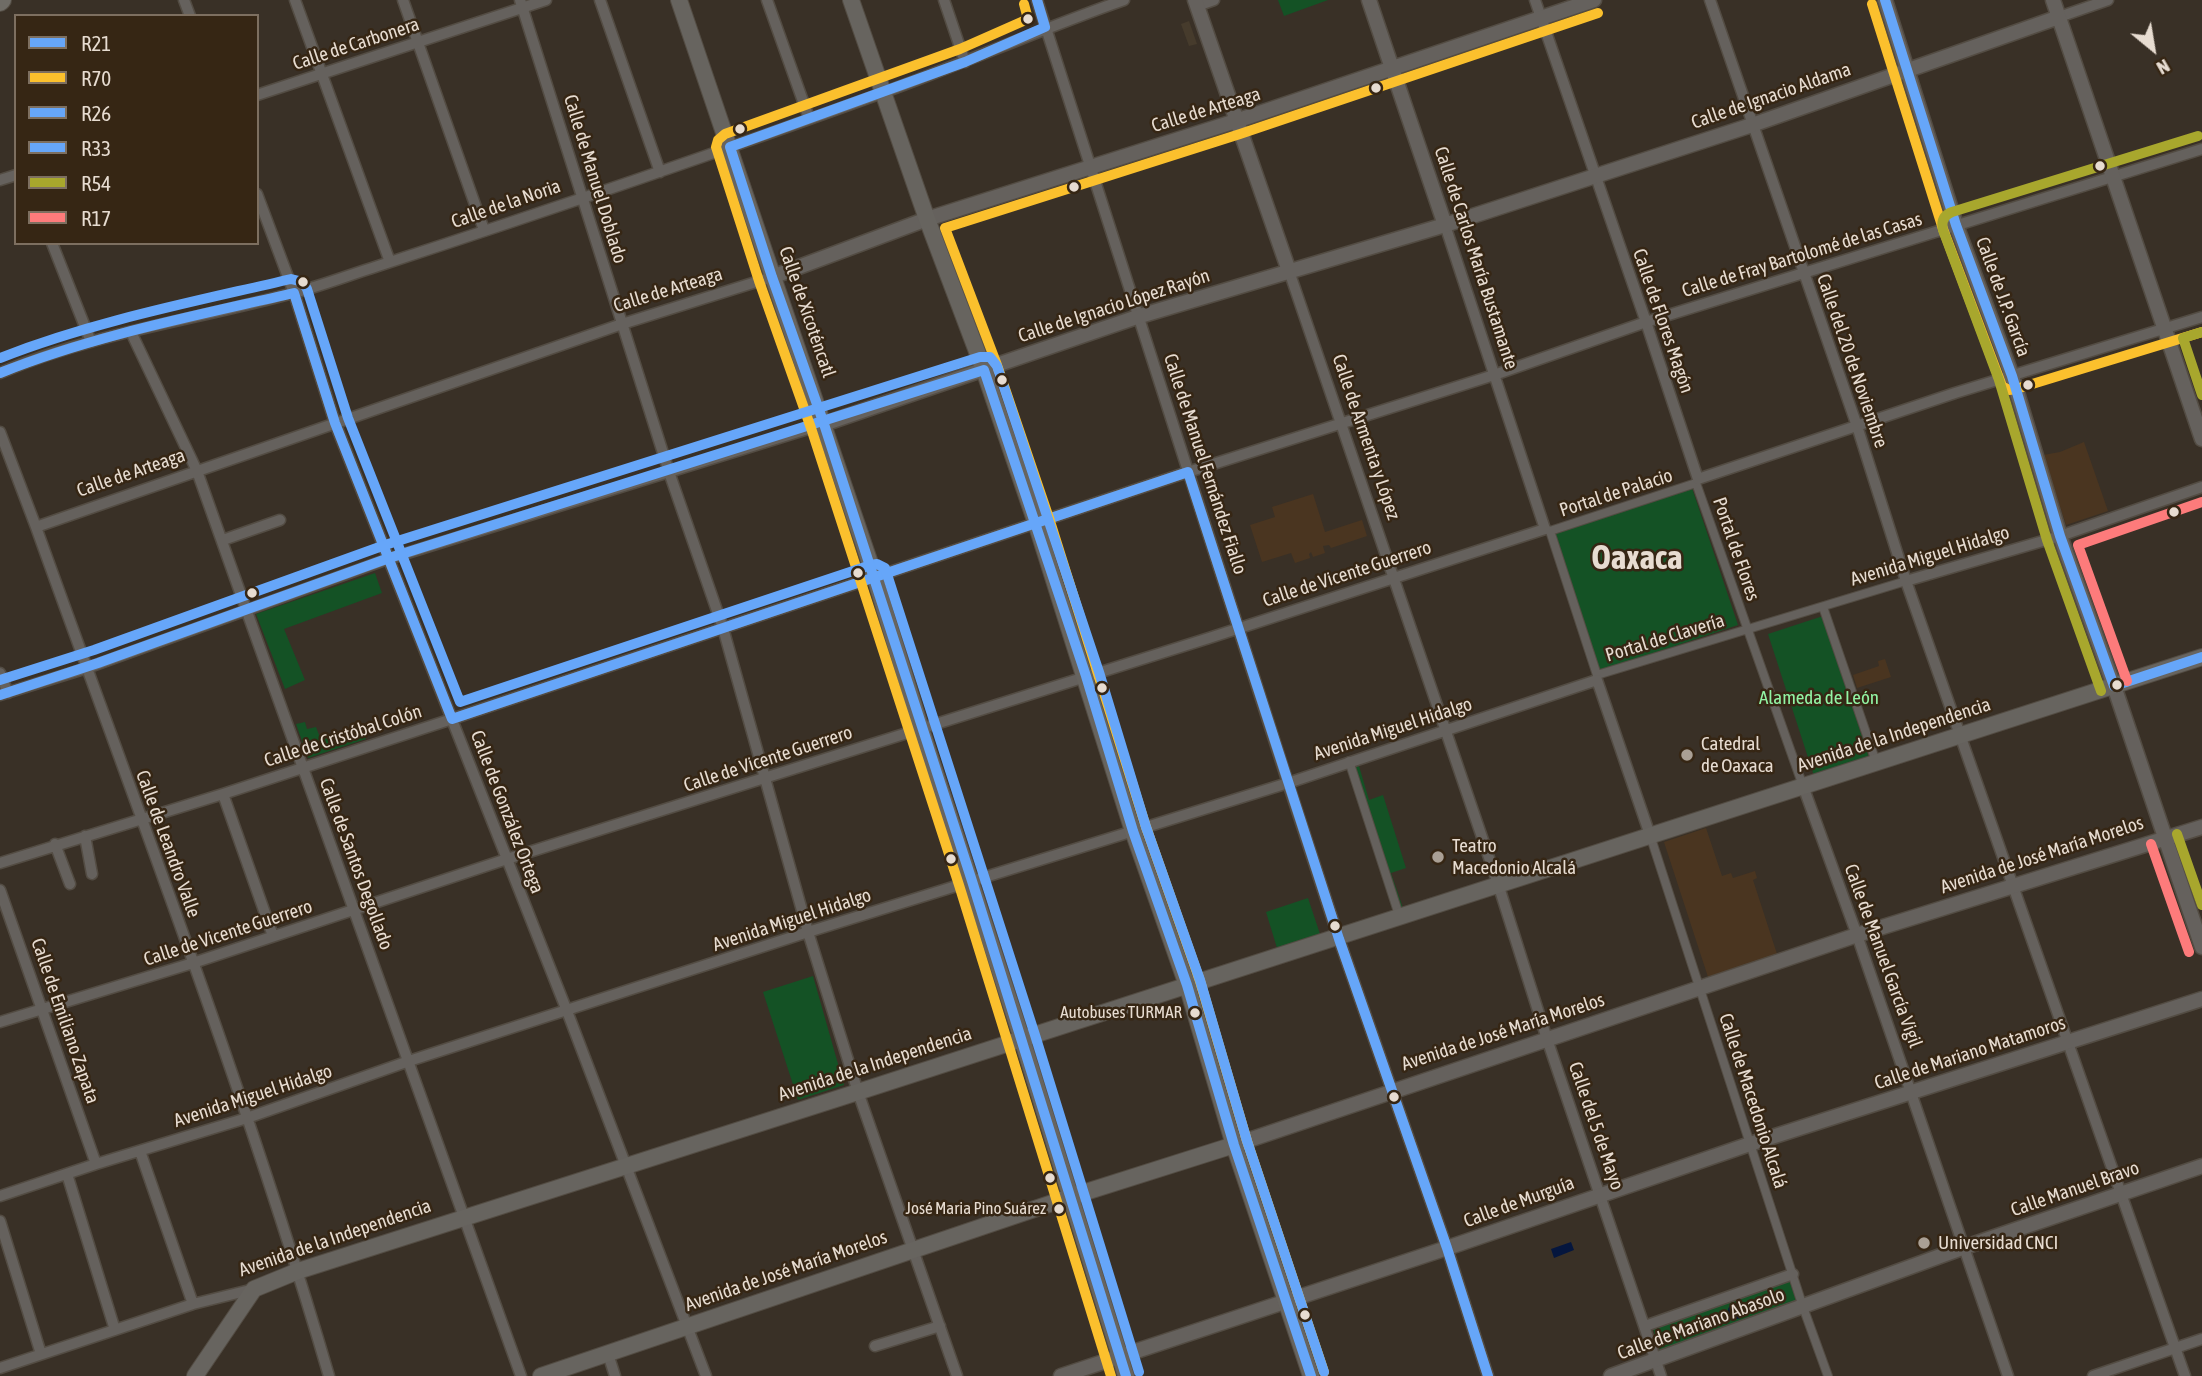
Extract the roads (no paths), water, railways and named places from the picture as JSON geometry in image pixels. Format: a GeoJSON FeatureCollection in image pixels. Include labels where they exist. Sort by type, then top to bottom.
{"type":"FeatureCollection","features":[{"type":"Feature","properties":{"kind":"main road","name":"Calle de Xicoténcatl"},"geometry":{"type":"LineString","coordinates":[[679,0],[875,578],[1126,1376]]}},
{"type":"Feature","properties":{"kind":"main road"},"geometry":{"type":"LineString","coordinates":[[851,0],[1037,523],[1133,831],[1187,986],[1234,1145],[1311,1376]]}},
{"type":"Feature","properties":{"kind":"main road","name":"Avenida de la Independencia"},"geometry":{"type":"LineString","coordinates":[[254,1289],[298,1270],[1400,918],[2202,657]]}},
{"type":"Feature","properties":{"kind":"main road","name":"Avenida de José María Morelos"},"geometry":{"type":"LineString","coordinates":[[541,1376],[1070,1197],[1234,1145]]}},
{"type":"Feature","properties":{"kind":"main road"},"geometry":{"type":"LineString","coordinates":[[195,1376],[254,1289]]}},
{"type":"Feature","properties":{"kind":"street"},"geometry":{"type":"LineString","coordinates":[[295,0],[390,262]]}},
{"type":"Feature","properties":{"kind":"street"},"geometry":{"type":"LineString","coordinates":[[403,0],[484,230]]}},
{"type":"Feature","properties":{"kind":"street","name":"Calle de Carbonera"},"geometry":{"type":"LineString","coordinates":[[259,94],[418,42],[522,4],[546,0]]}},
{"type":"Feature","properties":{"kind":"street"},"geometry":{"type":"LineString","coordinates":[[600,0],[660,172]]}},
{"type":"Feature","properties":{"kind":"street"},"geometry":{"type":"LineString","coordinates":[[767,0],[809,118]]}},
{"type":"Feature","properties":{"kind":"street"},"geometry":{"type":"LineString","coordinates":[[944,0],[965,62]]}},
{"type":"Feature","properties":{"kind":"street","name":"Calle de Manuel Fernández Fiallo"},"geometry":{"type":"LineString","coordinates":[[1037,0],[1338,937],[1447,1248],[1488,1376]]}},
{"type":"Feature","properties":{"kind":"street","name":"Calle de la Noria"},"geometry":{"type":"LineString","coordinates":[[0,373],[91,342],[294,293],[390,262],[660,172],[883,93],[965,62],[1045,27],[1124,0]]}},
{"type":"Feature","properties":{"kind":"street"},"geometry":{"type":"LineString","coordinates":[[1196,3],[1214,0]]}},
{"type":"Feature","properties":{"kind":"street","name":"Calle de Carlos María Bustamante"},"geometry":{"type":"LineString","coordinates":[[1369,0],[1548,530]]}},
{"type":"Feature","properties":{"kind":"street","name":"Calle de Flores Magón"},"geometry":{"type":"LineString","coordinates":[[1535,0],[1646,322],[1697,481]]}},
{"type":"Feature","properties":{"kind":"street","name":"Calle de Arteaga"},"geometry":{"type":"LineString","coordinates":[[36,527],[622,324],[772,277],[927,219],[1236,121],[1594,0]]}},
{"type":"Feature","properties":{"kind":"street","name":"Calle del 20 de Noviembre"},"geometry":{"type":"LineString","coordinates":[[1710,0],[1857,426],[1906,582],[2185,1376]]}},
{"type":"Feature","properties":{"kind":"street","name":"Calle de J.P. García"},"geometry":{"type":"LineString","coordinates":[[1885,0],[1956,225],[2012,376],[2060,536],[2202,947]]}},
{"type":"Feature","properties":{"kind":"street"},"geometry":{"type":"LineString","coordinates":[[2053,0],[2202,439]]}},
{"type":"Feature","properties":{"kind":"street","name":"Calle de Ignacio Aldama"},"geometry":{"type":"LineString","coordinates":[[1445,225],[1594,174],[1752,125],[2108,0]]}},
{"type":"Feature","properties":{"kind":"street","name":"Calle de Armenta y López"},"geometry":{"type":"LineString","coordinates":[[1196,3],[1343,424],[1499,886]]}},
{"type":"Feature","properties":{"kind":"street","name":"Calle de Manuel Doblado"},"geometry":{"type":"LineString","coordinates":[[522,4],[669,471],[723,628],[808,932],[858,1092],[957,1376]]}},
{"type":"Feature","properties":{"kind":"street","name":"Calle de Fray Bartolomé de las Casas"},"geometry":{"type":"LineString","coordinates":[[1494,375],[1646,322],[2202,149]]}},
{"type":"Feature","properties":{"kind":"street","name":"Calle de González Ortega"},"geometry":{"type":"LineString","coordinates":[[259,199],[294,293],[335,423],[567,1011],[706,1376]]}},
{"type":"Feature","properties":{"kind":"street","name":"Calle de Ignacio López Rayón"},"geometry":{"type":"LineString","coordinates":[[4,694],[388,559],[824,424],[1140,316],[1445,225]]}},
{"type":"Feature","properties":{"kind":"street"},"geometry":{"type":"LineString","coordinates":[[53,245],[91,342]]}},
{"type":"Feature","properties":{"kind":"street"},"geometry":{"type":"LineString","coordinates":[[1697,481],[1857,426],[2202,317]]}},
{"type":"Feature","properties":{"kind":"street","name":"Calle de Santos Degollado"},"geometry":{"type":"LineString","coordinates":[[131,332],[197,471],[223,540],[462,1217],[521,1376]]}},
{"type":"Feature","properties":{"kind":"street","name":"Calle de Cristóbal Colón"},"geometry":{"type":"LineString","coordinates":[[0,863],[223,794],[1188,472],[1494,375]]}},
{"type":"Feature","properties":{"kind":"street","name":"Calle de Leandro Valle"},"geometry":{"type":"LineString","coordinates":[[0,432],[193,963],[298,1270],[329,1376]]}},
{"type":"Feature","properties":{"kind":"street","name":"Portal de Palacio"},"geometry":{"type":"LineString","coordinates":[[1548,530],[1697,481]]}},
{"type":"Feature","properties":{"kind":"street","name":"Portal de Flores"},"geometry":{"type":"LineString","coordinates":[[1697,481],[1747,629]]}},
{"type":"Feature","properties":{"kind":"street","name":"Avenida Miguel Hidalgo"},"geometry":{"type":"LineString","coordinates":[[1747,629],[2060,536],[2202,488]]}},
{"type":"Feature","properties":{"kind":"street"},"geometry":{"type":"LineString","coordinates":[[223,540],[280,520]]}},
{"type":"Feature","properties":{"kind":"street"},"geometry":{"type":"LineString","coordinates":[[1548,530],[1650,835]]}},
{"type":"Feature","properties":{"kind":"street","name":"Calle de Vicente Guerrero"},"geometry":{"type":"LineString","coordinates":[[0,1022],[193,963],[507,859],[1548,530]]}},
{"type":"Feature","properties":{"kind":"street"},"geometry":{"type":"LineString","coordinates":[[1823,607],[1877,762]]}},
{"type":"Feature","properties":{"kind":"street","name":"Portal de Clavería"},"geometry":{"type":"LineString","coordinates":[[1597,678],[1747,629]]}},
{"type":"Feature","properties":{"kind":"street","name":"Calle de Manuel García Vigil"},"geometry":{"type":"LineString","coordinates":[[1747,629],[1857,935],[2008,1376]]}},
{"type":"Feature","properties":{"kind":"street"},"geometry":{"type":"LineString","coordinates":[[0,673],[4,694]]}},
{"type":"Feature","properties":{"kind":"street","name":"Avenida Miguel Hidalgo"},"geometry":{"type":"LineString","coordinates":[[0,1196],[247,1118],[409,1061],[808,932],[1288,783],[1597,678]]}},
{"type":"Feature","properties":{"kind":"street"},"geometry":{"type":"LineString","coordinates":[[1349,761],[1400,918]]}},
{"type":"Feature","properties":{"kind":"street"},"geometry":{"type":"LineString","coordinates":[[223,794],[273,936]]}},
{"type":"Feature","properties":{"kind":"street","name":"Avenida de José María Morelos"},"geometry":{"type":"LineString","coordinates":[[1234,1145],[1857,935],[2202,827]]}},
{"type":"Feature","properties":{"kind":"street","name":"Calle de Macedonio Alcalá"},"geometry":{"type":"LineString","coordinates":[[1650,835],[1803,1307],[1828,1376]]}},
{"type":"Feature","properties":{"kind":"street"},"geometry":{"type":"LineString","coordinates":[[85,836],[92,874]]}},
{"type":"Feature","properties":{"kind":"street"},"geometry":{"type":"LineString","coordinates":[[55,844],[70,884]]}},
{"type":"Feature","properties":{"kind":"street","name":"Calle del 5 de Mayo"},"geometry":{"type":"LineString","coordinates":[[1499,886],[1547,1039],[1661,1376]]}},
{"type":"Feature","properties":{"kind":"street","name":"Calle de Emiliano Zapata"},"geometry":{"type":"LineString","coordinates":[[0,890],[96,1164]]}},
{"type":"Feature","properties":{"kind":"street","name":"Calle de Mariano Matamoros"},"geometry":{"type":"LineString","coordinates":[[1750,1144],[2202,999]]}},
{"type":"Feature","properties":{"kind":"street","name":"Calle de Murguía"},"geometry":{"type":"LineString","coordinates":[[1061,1376],[1750,1144]]}},
{"type":"Feature","properties":{"kind":"street"},"geometry":{"type":"LineString","coordinates":[[140,1151],[193,1304]]}},
{"type":"Feature","properties":{"kind":"street","name":"Calle Manuel Bravo"},"geometry":{"type":"LineString","coordinates":[[1803,1307],[1965,1247],[2202,1166]]}},
{"type":"Feature","properties":{"kind":"street"},"geometry":{"type":"LineString","coordinates":[[66,1174],[114,1330]]}},
{"type":"Feature","properties":{"kind":"street"},"geometry":{"type":"LineString","coordinates":[[0,1220],[41,1354]]}},
{"type":"Feature","properties":{"kind":"street"},"geometry":{"type":"LineString","coordinates":[[1645,1326],[1793,1274]]}},
{"type":"Feature","properties":{"kind":"street","name":"Avenida de la Independencia"},"geometry":{"type":"LineString","coordinates":[[0,1368],[193,1304],[254,1289]]}},
{"type":"Feature","properties":{"kind":"street","name":"Calle de Mariano Abasolo"},"geometry":{"type":"LineString","coordinates":[[1611,1376],[1803,1307]]}},
{"type":"Feature","properties":{"kind":"street"},"geometry":{"type":"LineString","coordinates":[[875,1346],[940,1326]]}},
{"type":"Feature","properties":{"kind":"street"},"geometry":{"type":"LineString","coordinates":[[2093,1376],[2202,1339]]}},
{"type":"Feature","properties":{"kind":"street"},"geometry":{"type":"LineString","coordinates":[[608,1353],[615,1376]]}},
{"type":"Feature","properties":{"kind":"water"},"geometry":{"type":"Polygon","coordinates":[[[1571,1242],[1574,1250],[1554,1258],[1551,1249],[1571,1242]]]}},
{"type":"Feature","properties":{"kind":"water"},"geometry":{"type":"Polygon","coordinates":[[[1736,1303],[1744,1311],[1736,1319],[1728,1311],[1736,1303]]]}},
{"type":"Feature","properties":{"kind":"place","name":"Catedral de Oaxaca"},"geometry":{"type":"Point","coordinates":[1687,755]}},
{"type":"Feature","properties":{"kind":"place","name":"Teatro Macedonio Alcalá"},"geometry":{"type":"Point","coordinates":[1438,857]}},
{"type":"Feature","properties":{"kind":"place","name":"Autobuses TURMAR"},"geometry":{"type":"Point","coordinates":[1195,1013]}},
{"type":"Feature","properties":{"kind":"place","name":"José Maria Pino Suárez"},"geometry":{"type":"Point","coordinates":[1059,1209]}},
{"type":"Feature","properties":{"kind":"place","name":"Universidad CNCI"},"geometry":{"type":"Point","coordinates":[1924,1243]}},
{"type":"Feature","properties":{"kind":"district","name":"Oaxaca"},"geometry":{"type":"Point","coordinates":[1637,559]}},
{"type":"Feature","properties":{"kind":"park label","name":"Alameda de León"},"geometry":{"type":"Point","coordinates":[1819,698]}}]}
